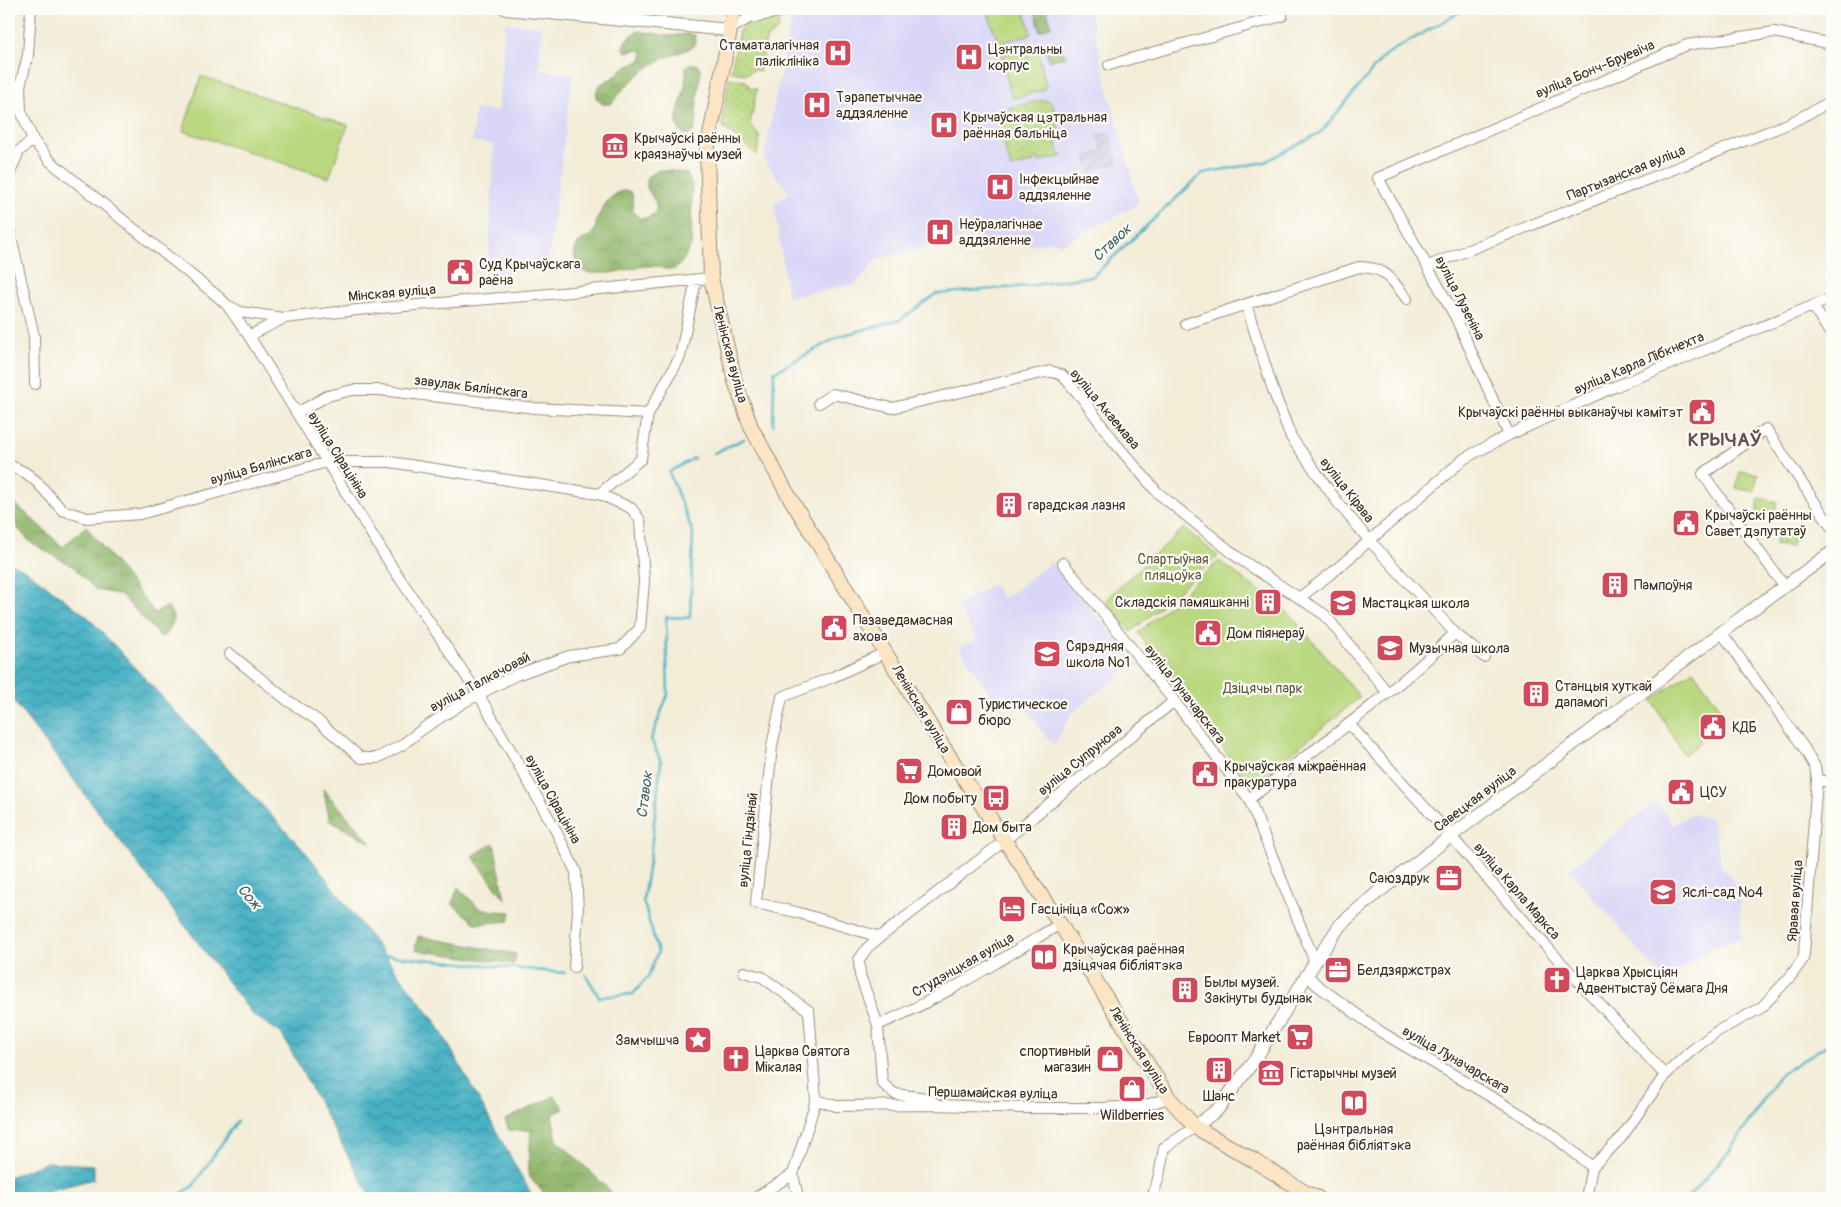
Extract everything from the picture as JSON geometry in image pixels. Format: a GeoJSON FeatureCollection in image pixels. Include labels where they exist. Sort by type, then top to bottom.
{"type":"FeatureCollection","features":[{"type":"Feature","properties":{"kind":"main road","name":"Ленінская вуліца"},"geometry":{"type":"LineString","coordinates":[[734,9],[707,151],[711,278],[735,381],[751,428],[787,494],[944,748],[1060,924],[1169,1098],[1195,1127],[1253,1160],[1309,1197]]}},
{"type":"Feature","properties":{"kind":"street","name":"вуліца Сірацініна"},"geometry":{"type":"LineString","coordinates":[[31,9],[28,55],[20,86],[20,111],[33,140],[51,162],[227,305],[249,336],[392,567],[479,695],[554,827],[576,872],[578,911],[574,968]]}},
{"type":"Feature","properties":{"kind":"street"},"geometry":{"type":"LineString","coordinates":[[506,9],[729,30],[749,18],[794,9]]}},
{"type":"Feature","properties":{"kind":"street"},"geometry":{"type":"LineString","coordinates":[[1109,65],[1282,16],[1280,9]]}},
{"type":"Feature","properties":{"kind":"street","name":"вуліца Бонч-Бруевіча"},"geometry":{"type":"LineString","coordinates":[[1378,178],[1688,45],[1774,32],[1832,44]]}},
{"type":"Feature","properties":{"kind":"street"},"geometry":{"type":"LineString","coordinates":[[9,84],[20,86]]}},
{"type":"Feature","properties":{"kind":"street","name":"Партызанская вуліца"},"geometry":{"type":"LineString","coordinates":[[1428,266],[1790,123],[1832,101]]}},
{"type":"Feature","properties":{"kind":"street"},"geometry":{"type":"LineString","coordinates":[[9,175],[20,151],[33,140]]}},
{"type":"Feature","properties":{"kind":"street","name":"вуліца Лузеніна"},"geometry":{"type":"LineString","coordinates":[[1378,178],[1455,316],[1509,435]]}},
{"type":"Feature","properties":{"kind":"street"},"geometry":{"type":"LineString","coordinates":[[9,228],[34,336],[35,384]]}},
{"type":"Feature","properties":{"kind":"street"},"geometry":{"type":"LineString","coordinates":[[1186,324],[1358,267],[1374,268],[1385,272],[1407,299]]}},
{"type":"Feature","properties":{"kind":"street","name":"Мінская вуліца"},"geometry":{"type":"LineString","coordinates":[[227,305],[240,312],[284,318],[404,305],[711,278]]}},
{"type":"Feature","properties":{"kind":"street"},"geometry":{"type":"LineString","coordinates":[[599,494],[641,459],[648,414],[680,357],[696,280]]}},
{"type":"Feature","properties":{"kind":"street","name":"вуліца Карла Лібкнехта"},"geometry":{"type":"LineString","coordinates":[[1299,598],[1465,458],[1509,435],[1614,386],[1832,298]]}},
{"type":"Feature","properties":{"kind":"street","name":"вуліца Кірава"},"geometry":{"type":"LineString","coordinates":[[1246,304],[1273,390],[1291,437],[1338,503],[1370,540],[1455,633],[1484,657]]}},
{"type":"Feature","properties":{"kind":"street"},"geometry":{"type":"LineString","coordinates":[[1813,306],[1832,336]]}},
{"type":"Feature","properties":{"kind":"street","name":"Мінская вуліца"},"geometry":{"type":"LineString","coordinates":[[249,336],[284,318]]}},
{"type":"Feature","properties":{"kind":"street","name":"вуліца Акаемава"},"geometry":{"type":"LineString","coordinates":[[819,404],[833,394],[892,408],[1050,371],[1062,375],[1082,398],[1115,443],[1158,493],[1240,559],[1325,616],[1388,692]]}},
{"type":"Feature","properties":{"kind":"street","name":"завулак Бялінскага"},"geometry":{"type":"LineString","coordinates":[[297,414],[327,396],[353,390],[380,390],[535,408],[648,414]]}},
{"type":"Feature","properties":{"kind":"street"},"geometry":{"type":"LineString","coordinates":[[1785,587],[1703,474],[1766,429],[1832,528]]}},
{"type":"Feature","properties":{"kind":"street","name":"вуліца Бялінскага"},"geometry":{"type":"LineString","coordinates":[[9,465],[26,473],[37,482],[62,510],[87,518],[140,514],[326,462],[390,462],[599,494],[631,508],[640,520]]}},
{"type":"Feature","properties":{"kind":"street","name":"вуліца Талкачовай"},"geometry":{"type":"LineString","coordinates":[[230,654],[287,700],[317,720],[361,758],[377,758],[402,745],[424,728],[479,695],[516,675],[569,656],[620,648],[640,628],[644,581],[640,520]]}},
{"type":"Feature","properties":{"kind":"street","name":"Савецкая вуліца"},"geometry":{"type":"LineString","coordinates":[[1195,1127],[1218,1109],[1256,1058],[1314,962],[1342,924],[1377,893],[1451,836],[1832,552]]}},
{"type":"Feature","properties":{"kind":"street","name":"вуліца Луначарскага"},"geometry":{"type":"LineString","coordinates":[[1063,563],[1174,701],[1249,799],[1314,962]]}},
{"type":"Feature","properties":{"kind":"street"},"geometry":{"type":"LineString","coordinates":[[1249,799],[1349,724],[1424,663],[1455,633]]}},
{"type":"Feature","properties":{"kind":"street","name":"Яравая вуліца"},"geometry":{"type":"LineString","coordinates":[[1592,1167],[1621,1138],[1665,1075],[1691,1051],[1716,1032],[1761,1008],[1790,978],[1803,959],[1807,933],[1817,780],[1815,767],[1804,748],[1722,633]]}},
{"type":"Feature","properties":{"kind":"street","name":"вуліца Гіндзінай"},"geometry":{"type":"LineString","coordinates":[[880,937],[796,912],[756,903],[772,746],[782,697],[833,677],[886,652]]}},
{"type":"Feature","properties":{"kind":"street","name":"вуліца Супрунова"},"geometry":{"type":"LineString","coordinates":[[880,937],[1004,841],[1174,701]]}},
{"type":"Feature","properties":{"kind":"street","name":"вуліца Карла Маркса"},"geometry":{"type":"LineString","coordinates":[[1349,724],[1451,836],[1546,946],[1665,1075]]}},
{"type":"Feature","properties":{"kind":"street"},"geometry":{"type":"LineString","coordinates":[[1817,780],[1832,783]]}},
{"type":"Feature","properties":{"kind":"street","name":"Студэнцкая вуліца"},"geometry":{"type":"LineString","coordinates":[[878,1025],[910,1012],[978,975],[1060,924]]}},
{"type":"Feature","properties":{"kind":"street"},"geometry":{"type":"LineString","coordinates":[[880,937],[867,948],[859,960],[860,975],[878,1025],[882,1084],[895,1094],[927,1098],[938,1105]]}},
{"type":"Feature","properties":{"kind":"street"},"geometry":{"type":"LineString","coordinates":[[744,972],[762,977],[809,1011],[816,1100],[792,1174],[798,1198]]}},
{"type":"Feature","properties":{"kind":"street","name":"вуліца Луначарскага"},"geometry":{"type":"LineString","coordinates":[[1307,975],[1317,986],[1380,1032],[1544,1128],[1592,1167]]}},
{"type":"Feature","properties":{"kind":"street","name":"Першамайская вуліца"},"geometry":{"type":"LineString","coordinates":[[816,1100],[836,1106],[938,1105],[1102,1108],[1143,1106],[1169,1098]]}},
{"type":"Feature","properties":{"kind":"street"},"geometry":{"type":"LineString","coordinates":[[1152,1198],[1159,1176],[1164,1148],[1195,1127]]}},
{"type":"Feature","properties":{"kind":"street"},"geometry":{"type":"LineString","coordinates":[[1586,1198],[1592,1167]]}},
{"type":"Feature","properties":{"kind":"street"},"geometry":{"type":"LineString","coordinates":[[755,1198],[792,1174]]}},
{"type":"Feature","properties":{"kind":"shaded area","name":"Крычаўская цэтральная раённая бальніца"},"geometry":{"type":"Polygon","coordinates":[[[830,9],[1089,9],[1139,204],[1061,245],[1055,241],[1030,245],[969,237],[877,259],[856,284],[788,297],[774,203],[789,193],[764,158],[791,18],[794,15],[830,9]]]}},
{"type":"Feature","properties":{"kind":"shaded area"},"geometry":{"type":"Polygon","coordinates":[[[505,23],[542,26],[539,70],[573,74],[547,269],[488,274],[494,145],[472,141],[475,109],[498,111],[505,23]]]}},
{"type":"Feature","properties":{"kind":"shaded area"},"geometry":{"type":"Polygon","coordinates":[[[1111,131],[1119,164],[1096,169],[1097,173],[1090,175],[1085,155],[1101,151],[1097,134],[1111,131]]]}},
{"type":"Feature","properties":{"kind":"shaded area","name":"Сярэдняя школа №1"},"geometry":{"type":"Polygon","coordinates":[[[1051,563],[1136,662],[1071,714],[1055,745],[1041,731],[1022,701],[999,708],[959,647],[977,640],[957,606],[993,584],[1003,599],[1051,563]]]}},
{"type":"Feature","properties":{"kind":"shaded area","name":"Яслі-сад №4"},"geometry":{"type":"Polygon","coordinates":[[[1656,802],[1673,825],[1691,814],[1712,818],[1721,864],[1735,885],[1740,899],[1741,938],[1709,949],[1665,980],[1568,869],[1656,802]]]}},
{"type":"Feature","properties":{"kind":"green space"},"geometry":{"type":"Polygon","coordinates":[[[987,9],[1024,9],[1031,34],[998,44],[987,9]]]}},
{"type":"Feature","properties":{"kind":"green space"},"geometry":{"type":"Polygon","coordinates":[[[1035,9],[1047,9],[1051,26],[1040,31],[1035,9]]]}},
{"type":"Feature","properties":{"kind":"green space"},"geometry":{"type":"Polygon","coordinates":[[[774,18],[779,21],[778,30],[766,39],[760,71],[754,70],[747,74],[731,72],[739,31],[747,22],[774,18]]]}},
{"type":"Feature","properties":{"kind":"green space"},"geometry":{"type":"Polygon","coordinates":[[[638,31],[670,36],[695,35],[696,44],[654,64],[633,79],[611,104],[602,104],[596,98],[597,90],[601,84],[616,76],[622,69],[641,60],[643,51],[626,52],[623,47],[626,40],[638,31]]]}},
{"type":"Feature","properties":{"kind":"green space"},"geometry":{"type":"Polygon","coordinates":[[[1056,41],[1066,57],[1049,61],[1044,45],[1056,41]]]}},
{"type":"Feature","properties":{"kind":"green space"},"geometry":{"type":"Polygon","coordinates":[[[1037,45],[1046,86],[1043,90],[1012,99],[1001,55],[1037,45]]]}},
{"type":"Feature","properties":{"kind":"green space"},"geometry":{"type":"Polygon","coordinates":[[[689,64],[696,64],[701,69],[696,111],[697,120],[694,131],[688,136],[678,127],[677,116],[685,88],[686,67],[689,64]]]}},
{"type":"Feature","properties":{"kind":"green space"},"geometry":{"type":"Polygon","coordinates":[[[201,76],[348,125],[329,178],[183,131],[201,76]]]}},
{"type":"Feature","properties":{"kind":"green space"},"geometry":{"type":"Polygon","coordinates":[[[729,78],[746,81],[750,88],[757,89],[750,124],[760,137],[757,155],[725,129],[722,123],[729,78]]]}},
{"type":"Feature","properties":{"kind":"green space"},"geometry":{"type":"Polygon","coordinates":[[[1042,100],[1049,101],[1053,105],[1060,135],[1056,144],[1063,156],[1038,162],[1038,158],[1033,159],[1034,162],[1011,168],[999,129],[1010,111],[1009,108],[1042,100]]]}},
{"type":"Feature","properties":{"kind":"green space"},"geometry":{"type":"Polygon","coordinates":[[[659,170],[687,174],[692,185],[691,245],[683,261],[675,269],[645,266],[610,273],[589,273],[579,270],[575,257],[576,247],[594,231],[597,220],[608,200],[626,190],[632,193],[633,211],[639,218],[648,218],[656,212],[656,203],[647,188],[647,177],[659,170]]]}},
{"type":"Feature","properties":{"kind":"green space"},"geometry":{"type":"Polygon","coordinates":[[[1740,471],[1758,474],[1754,492],[1736,488],[1740,471]]]}},
{"type":"Feature","properties":{"kind":"green space"},"geometry":{"type":"Polygon","coordinates":[[[9,498],[63,547],[86,526],[155,613],[168,606],[174,619],[168,633],[161,637],[121,595],[96,590],[72,566],[30,542],[9,518],[9,498]]]}},
{"type":"Feature","properties":{"kind":"green space"},"geometry":{"type":"Polygon","coordinates":[[[1759,498],[1777,502],[1773,520],[1756,516],[1759,498]]]}},
{"type":"Feature","properties":{"kind":"green space"},"geometry":{"type":"Polygon","coordinates":[[[1777,527],[1795,529],[1792,547],[1775,545],[1777,527]]]}},
{"type":"Feature","properties":{"kind":"green space","name":"Спартыўная пляцоўка"},"geometry":{"type":"Polygon","coordinates":[[[1184,528],[1218,556],[1131,632],[1105,600],[1184,528]]]}},
{"type":"Feature","properties":{"kind":"green space","name":"Дзіцячы парк"},"geometry":{"type":"Polygon","coordinates":[[[1219,561],[1288,612],[1360,697],[1251,786],[1138,633],[1219,561]]]}},
{"type":"Feature","properties":{"kind":"green space"},"geometry":{"type":"Polygon","coordinates":[[[1693,670],[1722,711],[1696,730],[1701,742],[1684,755],[1652,700],[1693,670]]]}},
{"type":"Feature","properties":{"kind":"green space"},"geometry":{"type":"Polygon","coordinates":[[[323,789],[371,843],[330,821],[323,789]]]}},
{"type":"Feature","properties":{"kind":"green space"},"geometry":{"type":"Polygon","coordinates":[[[494,843],[505,899],[472,856],[494,843]]]}},
{"type":"Feature","properties":{"kind":"green space"},"geometry":{"type":"Polygon","coordinates":[[[458,887],[479,908],[511,912],[509,921],[476,924],[452,904],[458,887]]]}},
{"type":"Feature","properties":{"kind":"green space"},"geometry":{"type":"Polygon","coordinates":[[[418,936],[516,954],[514,964],[415,950],[418,936]]]}},
{"type":"Feature","properties":{"kind":"green space"},"geometry":{"type":"Polygon","coordinates":[[[555,1096],[564,1109],[552,1115],[557,1140],[618,1198],[548,1198],[528,1175],[531,1130],[509,1130],[505,1120],[555,1096]]]}},
{"type":"Feature","properties":{"kind":"water","name":"Сож"},"geometry":{"type":"Polygon","coordinates":[[[9,562],[27,571],[88,617],[308,855],[437,1024],[535,1198],[371,1198],[281,1033],[253,1015],[9,695],[9,562]]]}},
{"type":"Feature","properties":{"kind":"water"},"geometry":{"type":"Polygon","coordinates":[[[47,1162],[94,1165],[94,1179],[21,1198],[9,1198],[9,1177],[47,1162]]]}},
{"type":"Feature","properties":{"kind":"waterway","name":"Ставок"},"geometry":{"type":"LineString","coordinates":[[773,425],[774,372],[840,336],[900,320],[936,294],[1028,286],[1093,276],[1203,173],[1265,162],[1321,132],[1385,55],[1462,9]]}},
{"type":"Feature","properties":{"kind":"waterway","name":"Ставок"},"geometry":{"type":"LineString","coordinates":[[714,453],[744,439]]}},
{"type":"Feature","properties":{"kind":"waterway","name":"Ставок"},"geometry":{"type":"LineString","coordinates":[[586,975],[599,997],[633,994],[648,977],[658,952],[643,900],[661,762],[651,739],[668,694],[666,617],[690,618],[693,533],[669,472],[694,458]]}},
{"type":"Feature","properties":{"kind":"waterway","name":"Ставок"},"geometry":{"type":"LineString","coordinates":[[382,955],[565,973]]}},
{"type":"Feature","properties":{"kind":"waterway"},"geometry":{"type":"LineString","coordinates":[[1687,1198],[1728,1153],[1780,1074],[1832,1042]]}},
{"type":"Feature","properties":{"kind":"waterway"},"geometry":{"type":"LineString","coordinates":[[175,1198],[193,1186],[237,1121]]}},
{"type":"Feature","properties":{"kind":"place","name":"Стаматалагічная паліклініка"},"geometry":{"type":"Point","coordinates":[838,53]}},
{"type":"Feature","properties":{"kind":"place","name":"Цэнтральны корпус"},"geometry":{"type":"Point","coordinates":[969,57]}},
{"type":"Feature","properties":{"kind":"place","name":"Тэрапетычнае аддзяленне"},"geometry":{"type":"Point","coordinates":[817,105]}},
{"type":"Feature","properties":{"kind":"place","name":"Крычаўская цэтральная раённая бальніца"},"geometry":{"type":"Point","coordinates":[944,125]}},
{"type":"Feature","properties":{"kind":"place","name":"Крычаўскі раённы краязнаўчы музей"},"geometry":{"type":"Point","coordinates":[615,146]}},
{"type":"Feature","properties":{"kind":"place","name":"Інфекцыйнае аддзяленне"},"geometry":{"type":"Point","coordinates":[1000,187]}},
{"type":"Feature","properties":{"kind":"place","name":"Неўралагічнае аддзяленне"},"geometry":{"type":"Point","coordinates":[940,232]}},
{"type":"Feature","properties":{"kind":"place","name":"Суд Крычаўскага раёна"},"geometry":{"type":"Point","coordinates":[460,272]}},
{"type":"Feature","properties":{"kind":"place","name":"Крычаўскі раённы выканаўчы камітэт"},"geometry":{"type":"Point","coordinates":[1702,412]}},
{"type":"Feature","properties":{"kind":"place","name":"гарадская лазня"},"geometry":{"type":"Point","coordinates":[1009,505]}},
{"type":"Feature","properties":{"kind":"place","name":"Крычаўскі раённы Савет дэпутатаў"},"geometry":{"type":"Point","coordinates":[1686,523]}},
{"type":"Feature","properties":{"kind":"place","name":"Пампоўня"},"geometry":{"type":"Point","coordinates":[1615,585]}},
{"type":"Feature","properties":{"kind":"place","name":"Складскія памяшканні"},"geometry":{"type":"Point","coordinates":[1268,602]}},
{"type":"Feature","properties":{"kind":"place","name":"Мастацкая школа"},"geometry":{"type":"Point","coordinates":[1343,603]}},
{"type":"Feature","properties":{"kind":"place","name":"Пазаведамасная ахова"},"geometry":{"type":"Point","coordinates":[834,628]}},
{"type":"Feature","properties":{"kind":"place","name":"Дом піянераў"},"geometry":{"type":"Point","coordinates":[1208,633]}},
{"type":"Feature","properties":{"kind":"place","name":"Музычная школа"},"geometry":{"type":"Point","coordinates":[1390,648]}},
{"type":"Feature","properties":{"kind":"place","name":"Сярэдняя школа №1"},"geometry":{"type":"Point","coordinates":[1047,654]}},
{"type":"Feature","properties":{"kind":"place","name":"Станцыя хуткай дапамогі"},"geometry":{"type":"Point","coordinates":[1536,694]}},
{"type":"Feature","properties":{"kind":"place","name":"Туристическое бюро"},"geometry":{"type":"Point","coordinates":[959,712]}},
{"type":"Feature","properties":{"kind":"place","name":"КДБ"},"geometry":{"type":"Point","coordinates":[1713,727]}},
{"type":"Feature","properties":{"kind":"place","name":"Домовой"},"geometry":{"type":"Point","coordinates":[909,771]}},
{"type":"Feature","properties":{"kind":"place","name":"Крычаўская міжраённая пракуратура"},"geometry":{"type":"Point","coordinates":[1205,774]}},
{"type":"Feature","properties":{"kind":"place","name":"ЦСУ"},"geometry":{"type":"Point","coordinates":[1681,792]}},
{"type":"Feature","properties":{"kind":"place","name":"Дом побыту"},"geometry":{"type":"Point","coordinates":[996,798]}},
{"type":"Feature","properties":{"kind":"place","name":"Дом быта"},"geometry":{"type":"Point","coordinates":[954,827]}},
{"type":"Feature","properties":{"kind":"place","name":"Саюздрук"},"geometry":{"type":"Point","coordinates":[1449,878]}},
{"type":"Feature","properties":{"kind":"place","name":"Яслі-сад №4"},"geometry":{"type":"Point","coordinates":[1663,892]}},
{"type":"Feature","properties":{"kind":"place","name":"Гасцініца «Сож»"},"geometry":{"type":"Point","coordinates":[1012,909]}},
{"type":"Feature","properties":{"kind":"place","name":"Крычаўская раённая дзіцячая бібліятэка"},"geometry":{"type":"Point","coordinates":[1044,957]}},
{"type":"Feature","properties":{"kind":"place","name":"Белдзяржстрах"},"geometry":{"type":"Point","coordinates":[1338,970]}},
{"type":"Feature","properties":{"kind":"place","name":"Царква Хрысціян Адвентыстаў Сёмага Дня"},"geometry":{"type":"Point","coordinates":[1557,980]}},
{"type":"Feature","properties":{"kind":"place","name":"Былы музей. Закінуты будынак"},"geometry":{"type":"Point","coordinates":[1185,990]}},
{"type":"Feature","properties":{"kind":"place","name":"Евроопт Market"},"geometry":{"type":"Point","coordinates":[1300,1037]}},
{"type":"Feature","properties":{"kind":"place","name":"Замчышча"},"geometry":{"type":"Point","coordinates":[698,1040]}},
{"type":"Feature","properties":{"kind":"place","name":"Царква Святога Мікалая"},"geometry":{"type":"Point","coordinates":[736,1059]}},
{"type":"Feature","properties":{"kind":"place","name":"спортивный магазин"},"geometry":{"type":"Point","coordinates":[1110,1059]}},
{"type":"Feature","properties":{"kind":"place","name":"Шанс"},"geometry":{"type":"Point","coordinates":[1219,1070]}},
{"type":"Feature","properties":{"kind":"place","name":"Гістарычны музей"},"geometry":{"type":"Point","coordinates":[1271,1073]}},
{"type":"Feature","properties":{"kind":"place","name":"Wildberries"},"geometry":{"type":"Point","coordinates":[1132,1089]}},
{"type":"Feature","properties":{"kind":"place","name":"Цэнтральная раённая бібліятэка"},"geometry":{"type":"Point","coordinates":[1354,1103]}},
{"type":"Feature","properties":{"kind":"district","name":"КРЫЧАЎ"},"geometry":{"type":"Point","coordinates":[1725,440]}}]}
